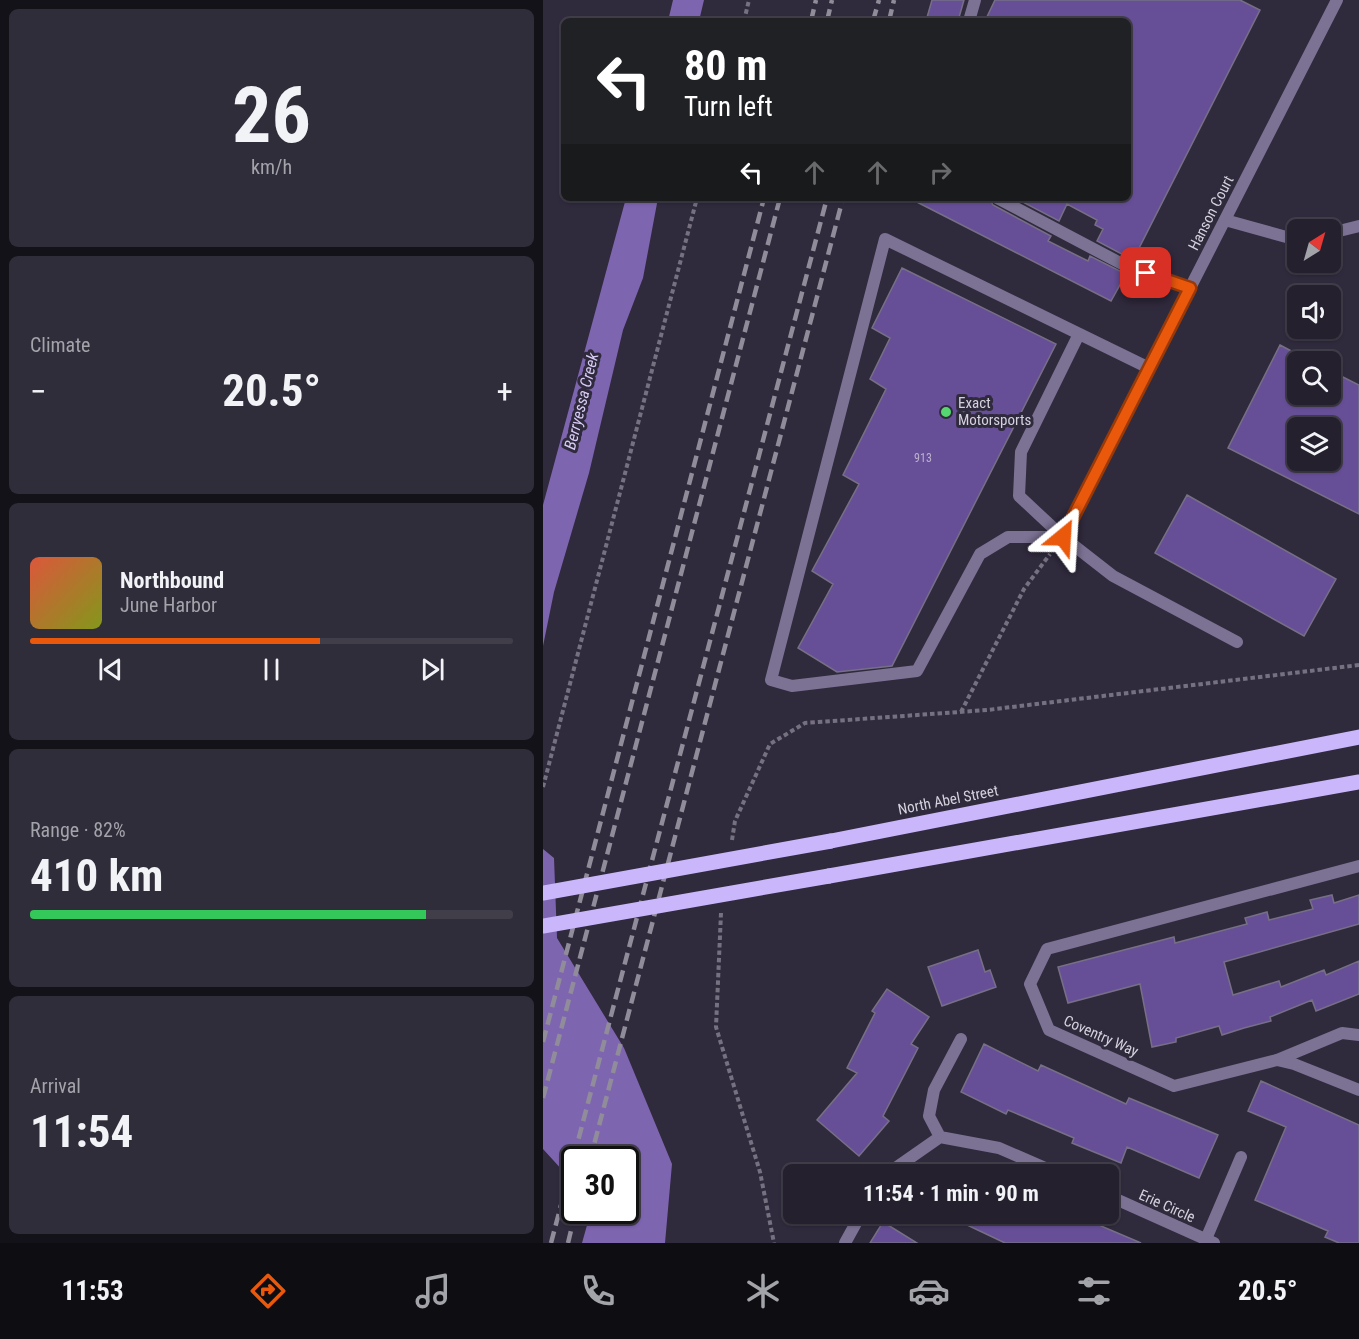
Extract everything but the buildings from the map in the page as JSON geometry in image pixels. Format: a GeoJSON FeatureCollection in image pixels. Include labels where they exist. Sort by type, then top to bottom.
{"type":"FeatureCollection","features":[{"type":"Feature","properties":{"kind":"main road","name":"North Abel Street"},"geometry":{"type":"LineString","coordinates":[[543,893],[831,841],[1359,737]]}},
{"type":"Feature","properties":{"kind":"main road"},"geometry":{"type":"LineString","coordinates":[[543,926],[1359,782]]}},
{"type":"Feature","properties":{"kind":"street"},"geometry":{"type":"LineString","coordinates":[[970,18],[975,0]]}},
{"type":"Feature","properties":{"kind":"street","name":"Hanson Court"},"geometry":{"type":"LineString","coordinates":[[1063,537],[1337,0]]}},
{"type":"Feature","properties":{"kind":"street"},"geometry":{"type":"LineString","coordinates":[[1003,201],[1124,265],[1190,288]]}},
{"type":"Feature","properties":{"kind":"street"},"geometry":{"type":"LineString","coordinates":[[1225,220],[1287,237]]}},
{"type":"Feature","properties":{"kind":"street"},"geometry":{"type":"LineString","coordinates":[[1341,230],[1359,226]]}},
{"type":"Feature","properties":{"kind":"street"},"geometry":{"type":"LineString","coordinates":[[1063,537],[1008,537],[979,554],[917,671],[792,686],[771,680],[885,239],[1149,368]]}},
{"type":"Feature","properties":{"kind":"street"},"geometry":{"type":"LineString","coordinates":[[1079,334],[1021,452],[1019,496],[1063,537],[1113,576],[1237,642]]}},
{"type":"Feature","properties":{"kind":"street","name":"Coventry Way"},"geometry":{"type":"LineString","coordinates":[[1359,866],[1047,949],[1030,984],[1049,1030],[1174,1086],[1277,1060],[1343,1033],[1359,1035]]}},
{"type":"Feature","properties":{"kind":"street"},"geometry":{"type":"LineString","coordinates":[[941,1137],[929,1116],[934,1090],[961,1039]]}},
{"type":"Feature","properties":{"kind":"street"},"geometry":{"type":"LineString","coordinates":[[1277,1060],[1295,1064],[1359,1090]]}},
{"type":"Feature","properties":{"kind":"street"},"geometry":{"type":"LineString","coordinates":[[902,1164],[941,1137],[999,1148],[1036,1164]]}},
{"type":"Feature","properties":{"kind":"street"},"geometry":{"type":"LineString","coordinates":[[1210,1241],[1241,1157]]}},
{"type":"Feature","properties":{"kind":"street","name":"Erie Circle"},"geometry":{"type":"LineString","coordinates":[[1119,1200],[1210,1241]]}},
{"type":"Feature","properties":{"kind":"street"},"geometry":{"type":"LineString","coordinates":[[845,1243],[855,1224]]}},
{"type":"Feature","properties":{"kind":"path"},"geometry":{"type":"LineString","coordinates":[[745,18],[749,0]]}},
{"type":"Feature","properties":{"kind":"path"},"geometry":{"type":"LineString","coordinates":[[543,787],[696,201]]}},
{"type":"Feature","properties":{"kind":"path"},"geometry":{"type":"LineString","coordinates":[[961,712],[1024,589],[1063,537]]}},
{"type":"Feature","properties":{"kind":"water"},"geometry":{"type":"Polygon","coordinates":[[[673,0],[704,0],[700,18],[669,18],[673,0]]]}},
{"type":"Feature","properties":{"kind":"water","name":"Berryessa Creek"},"geometry":{"type":"Polygon","coordinates":[[[625,201],[657,201],[643,278],[623,330],[589,473],[554,592],[543,646],[543,505],[625,201]]]}},
{"type":"Feature","properties":{"kind":"water"},"geometry":{"type":"Polygon","coordinates":[[[543,849],[554,858],[557,938],[624,1048],[672,1164],[665,1243],[582,1243],[587,1224],[639,1224],[639,1146],[561,1146],[561,1169],[543,1149],[543,849]]]}},
{"type":"Feature","properties":{"kind":"railway"},"geometry":{"type":"LineString","coordinates":[[812,18],[816,0]]}},
{"type":"Feature","properties":{"kind":"railway"},"geometry":{"type":"LineString","coordinates":[[828,18],[832,0]]}},
{"type":"Feature","properties":{"kind":"railway"},"geometry":{"type":"LineString","coordinates":[[874,18],[879,0]]}},
{"type":"Feature","properties":{"kind":"railway"},"geometry":{"type":"LineString","coordinates":[[890,18],[894,0]]}},
{"type":"Feature","properties":{"kind":"railway"},"geometry":{"type":"LineString","coordinates":[[543,1042],[763,201]]}},
{"type":"Feature","properties":{"kind":"railway"},"geometry":{"type":"LineString","coordinates":[[543,1098],[779,201]]}},
{"type":"Feature","properties":{"kind":"railway"},"geometry":{"type":"LineString","coordinates":[[551,1243],[826,201]]}},
{"type":"Feature","properties":{"kind":"railway"},"geometry":{"type":"LineString","coordinates":[[594,1146],[842,201]]}},
{"type":"Feature","properties":{"kind":"railway"},"geometry":{"type":"LineString","coordinates":[[568,1243],[573,1224]]}},
{"type":"Feature","properties":{"kind":"place","name":"Exact Motorsports"},"geometry":{"type":"Point","coordinates":[946,412]}},
{"type":"Feature","properties":{"kind":"route"},"geometry":{"type":"LineString","coordinates":[[1063,537],[1190,288],[1146,273]]}}]}
